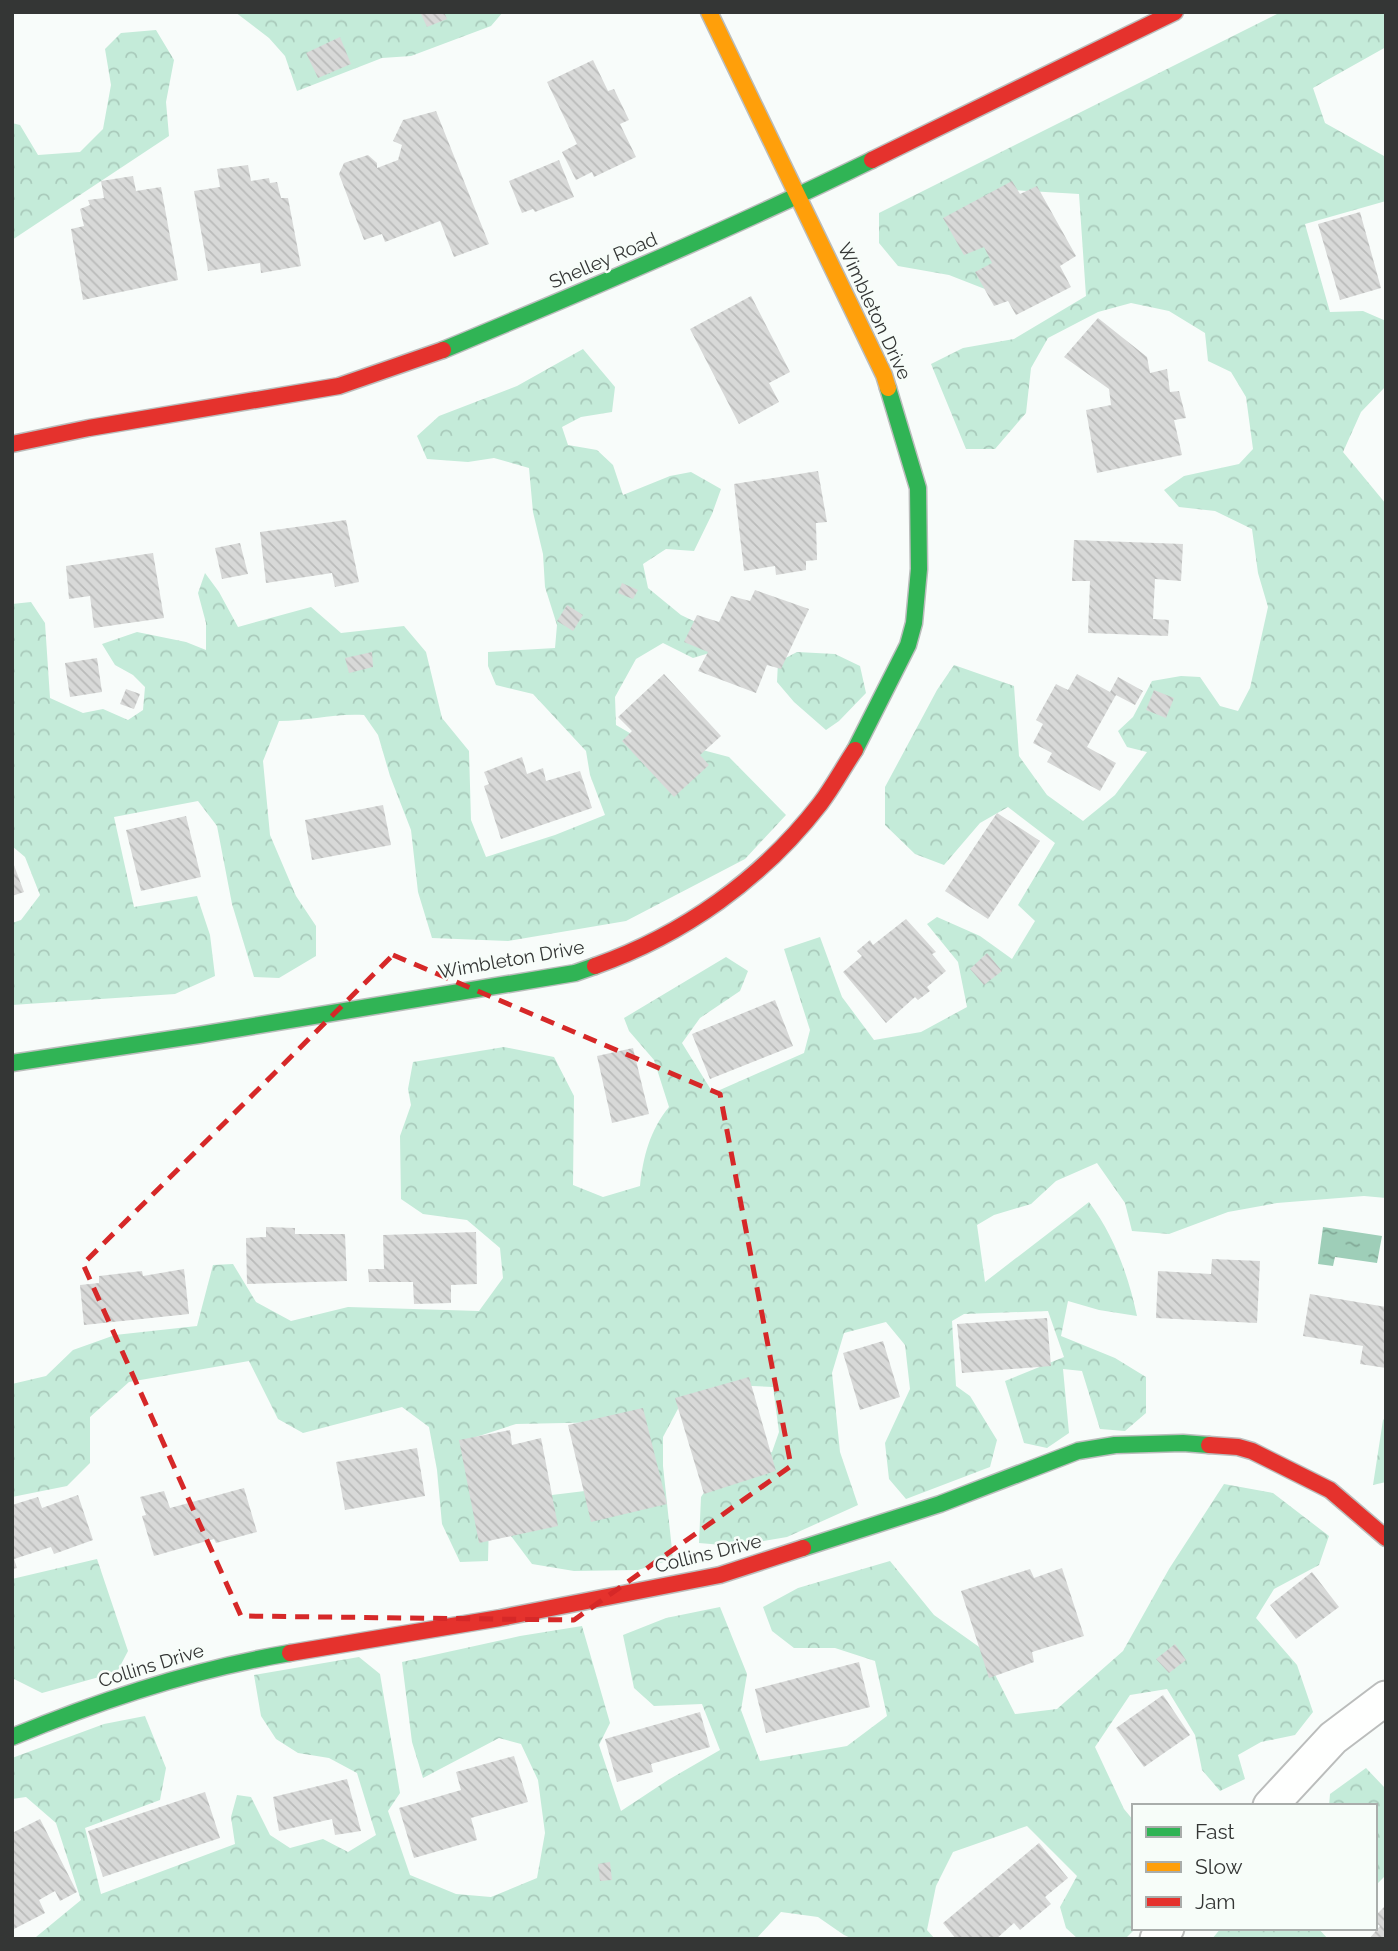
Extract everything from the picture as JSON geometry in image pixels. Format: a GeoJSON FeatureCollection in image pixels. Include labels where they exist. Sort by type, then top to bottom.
{"type":"FeatureCollection","features":[{"type":"Feature","properties":{"kind":"street","name":"Wimbleton Drive"},"geometry":{"type":"LineString","coordinates":[[12,1063],[575,973],[621,957],[663,937],[716,905],[768,862],[805,822],[863,737],[908,645],[914,623],[919,569],[918,488],[884,375],[709,12]]}},
{"type":"Feature","properties":{"kind":"street","name":"Shelley Road"},"geometry":{"type":"LineString","coordinates":[[12,444],[89,428],[339,386],[434,354],[613,279],[799,196],[1175,12]]}},
{"type":"Feature","properties":{"kind":"street","name":"Collins Drive"},"geometry":{"type":"LineString","coordinates":[[12,1737],[87,1706],[240,1661],[500,1618],[720,1575],[940,1504],[1078,1451],[1115,1445],[1183,1443],[1238,1447],[1252,1451],[1330,1490],[1386,1538]]}},
{"type":"Feature","properties":{"kind":"street"},"geometry":{"type":"LineString","coordinates":[[1272,1804],[1333,1738],[1386,1698]]}},
{"type":"Feature","properties":{"kind":"highlighted area"},"geometry":{"type":"Polygon","coordinates":[[[393,955],[720,1094],[791,1466],[574,1620],[241,1616],[83,1264],[393,955]]]}},
{"type":"Feature","properties":{"kind":"green space"},"geometry":{"type":"Polygon","coordinates":[[[235,12],[503,12],[491,26],[411,56],[382,58],[297,91],[285,56],[269,38],[235,12]]]}},
{"type":"Feature","properties":{"kind":"green space"},"geometry":{"type":"Polygon","coordinates":[[[1281,12],[1386,12],[1386,47],[1313,88],[1325,123],[1384,156],[1386,201],[1305,224],[1330,312],[1363,311],[1386,321],[1386,386],[1361,412],[1343,452],[1386,504],[1386,1198],[1364,1196],[1277,1203],[1228,1212],[1169,1234],[1132,1231],[1125,1203],[1097,1163],[1056,1181],[1031,1204],[994,1215],[977,1225],[985,1282],[1089,1202],[1106,1228],[1119,1256],[1137,1316],[1099,1310],[1068,1301],[1061,1336],[1115,1358],[1146,1377],[1146,1413],[1125,1431],[1100,1429],[1082,1371],[1063,1369],[1069,1433],[1047,1448],[1024,1443],[1005,1381],[1064,1357],[1048,1311],[964,1314],[952,1321],[956,1386],[970,1396],[997,1440],[990,1467],[906,1499],[889,1479],[885,1443],[910,1389],[905,1345],[886,1322],[844,1333],[832,1373],[840,1452],[858,1505],[787,1537],[734,1546],[699,1543],[701,1497],[719,1470],[772,1452],[779,1432],[773,1387],[729,1385],[680,1405],[663,1437],[663,1466],[673,1559],[638,1570],[574,1571],[532,1564],[508,1532],[519,1499],[593,1490],[614,1422],[516,1424],[476,1437],[489,1522],[488,1561],[460,1562],[442,1524],[437,1470],[429,1427],[402,1407],[303,1433],[278,1419],[249,1361],[129,1382],[90,1417],[90,1463],[67,1486],[12,1497],[12,1384],[46,1376],[73,1350],[115,1335],[197,1326],[213,1265],[233,1264],[256,1302],[291,1321],[348,1307],[479,1311],[503,1278],[500,1248],[467,1220],[423,1214],[401,1199],[400,1136],[411,1105],[408,1089],[413,1062],[504,1047],[554,1057],[574,1096],[573,1185],[603,1197],[640,1186],[648,1144],[669,1107],[654,1060],[629,1031],[624,1018],[726,957],[748,971],[740,991],[700,1018],[682,1043],[713,1093],[804,1053],[810,1030],[784,949],[820,937],[842,997],[874,1040],[921,1032],[967,1007],[958,962],[927,924],[937,917],[980,936],[1012,959],[1035,921],[1018,905],[1055,843],[1008,807],[980,823],[944,865],[915,854],[885,825],[885,787],[937,690],[954,665],[1014,686],[1019,756],[1047,795],[1083,821],[1115,795],[1147,752],[1127,747],[1118,731],[1133,717],[1152,681],[1181,676],[1200,677],[1220,706],[1238,711],[1250,688],[1268,607],[1258,573],[1252,529],[1215,511],[1179,507],[1164,490],[1184,476],[1239,464],[1253,449],[1246,397],[1231,372],[1208,361],[1205,333],[1169,311],[1131,303],[1098,312],[1048,338],[1031,368],[1026,413],[995,449],[966,449],[931,364],[963,348],[1014,339],[1086,296],[1079,194],[1013,190],[990,291],[949,275],[898,266],[879,243],[879,213],[1281,12]]]}},
{"type":"Feature","properties":{"kind":"green space"},"geometry":{"type":"Polygon","coordinates":[[[156,30],[174,60],[166,102],[169,136],[12,240],[12,123],[20,125],[38,155],[80,152],[103,129],[111,85],[105,49],[121,33],[156,30]]]}},
{"type":"Feature","properties":{"kind":"green space"},"geometry":{"type":"Polygon","coordinates":[[[583,349],[615,387],[612,412],[581,417],[562,427],[568,445],[597,450],[613,465],[623,495],[670,476],[691,472],[721,489],[694,551],[666,549],[643,564],[648,588],[681,615],[706,627],[716,651],[693,658],[663,643],[636,659],[615,697],[616,725],[652,746],[680,744],[729,757],[786,815],[745,859],[626,921],[508,941],[432,938],[418,892],[411,830],[390,776],[378,735],[364,715],[279,721],[263,761],[270,835],[296,896],[316,926],[316,956],[279,978],[254,977],[232,904],[217,826],[198,801],[114,817],[134,907],[197,896],[210,935],[215,976],[175,994],[12,1005],[12,923],[21,920],[40,895],[25,857],[12,846],[12,604],[31,602],[45,623],[50,698],[83,713],[103,709],[128,720],[143,710],[145,687],[133,675],[115,665],[102,644],[137,632],[186,642],[206,650],[206,623],[198,593],[205,573],[238,627],[311,607],[341,633],[404,626],[426,652],[442,718],[469,751],[471,820],[486,857],[555,835],[605,815],[590,775],[586,751],[533,694],[496,685],[488,666],[488,652],[555,648],[557,625],[545,587],[543,554],[533,512],[529,468],[494,458],[468,462],[427,459],[417,436],[439,416],[517,386],[583,349]]]}},
{"type":"Feature","properties":{"kind":"green space"},"geometry":{"type":"Polygon","coordinates":[[[797,652],[835,654],[860,666],[866,693],[839,721],[826,730],[794,702],[777,682],[778,662],[797,652]]]}},
{"type":"Feature","properties":{"kind":"green space"},"geometry":{"type":"Polygon","coordinates":[[[1386,1417],[1386,1482],[1373,1485],[1383,1420],[1386,1417]]]}},
{"type":"Feature","properties":{"kind":"green space"},"geometry":{"type":"Polygon","coordinates":[[[1224,1484],[1273,1493],[1329,1536],[1319,1565],[1274,1589],[1256,1618],[1297,1665],[1313,1712],[1295,1735],[1261,1742],[1238,1755],[1245,1779],[1220,1791],[1202,1770],[1195,1735],[1167,1689],[1130,1695],[1095,1747],[1124,1809],[1132,1819],[1134,1930],[1126,1938],[1078,1939],[1066,1928],[1060,1907],[1077,1876],[1027,1826],[953,1852],[936,1886],[927,1930],[935,1939],[853,1939],[818,1917],[781,1912],[756,1939],[25,1939],[36,1937],[81,1900],[56,1823],[26,1797],[12,1799],[12,1758],[104,1724],[145,1716],[166,1768],[160,1800],[85,1828],[101,1894],[235,1844],[231,1817],[237,1795],[251,1797],[270,1835],[290,1848],[323,1839],[348,1852],[376,1835],[357,1773],[329,1758],[298,1753],[276,1739],[261,1716],[254,1675],[359,1657],[380,1674],[400,1793],[388,1811],[410,1875],[456,1894],[491,1897],[537,1878],[545,1833],[538,1780],[521,1744],[499,1738],[423,1778],[412,1742],[402,1662],[520,1636],[582,1626],[610,1723],[599,1745],[621,1811],[720,1750],[702,1704],[654,1706],[634,1688],[623,1635],[666,1618],[720,1607],[747,1674],[741,1710],[760,1761],[847,1746],[887,1716],[875,1661],[835,1648],[794,1648],[772,1631],[763,1607],[798,1588],[890,1561],[934,1615],[982,1649],[1015,1714],[1057,1709],[1123,1651],[1169,1569],[1224,1484]]]}},
{"type":"Feature","properties":{"kind":"green space"},"geometry":{"type":"Polygon","coordinates":[[[97,1559],[128,1651],[117,1672],[42,1693],[12,1678],[12,1579],[97,1559]]]}},
{"type":"Feature","properties":{"kind":"green space"},"geometry":{"type":"Polygon","coordinates":[[[1366,1768],[1384,1787],[1386,1875],[1377,1884],[1377,1804],[1329,1804],[1330,1794],[1366,1768]]]}},
{"type":"Feature","properties":{"kind":"green space"},"geometry":{"type":"Polygon","coordinates":[[[1219,1930],[1320,1930],[1328,1939],[1212,1939],[1219,1930]]]}},
{"type":"Feature","properties":{"kind":"water"},"geometry":{"type":"Polygon","coordinates":[[[1323,1227],[1382,1236],[1377,1263],[1335,1257],[1333,1266],[1318,1264],[1323,1227]]]}},
{"type":"Feature","properties":{"kind":"building"},"geometry":{"type":"Polygon","coordinates":[[[420,12],[444,12],[447,19],[427,27],[420,12]]]}},
{"type":"Feature","properties":{"kind":"building"},"geometry":{"type":"Polygon","coordinates":[[[340,37],[351,64],[318,78],[306,53],[340,37]]]}},
{"type":"Feature","properties":{"kind":"building"},"geometry":{"type":"Polygon","coordinates":[[[593,60],[608,91],[614,89],[629,120],[620,124],[636,157],[594,177],[592,172],[576,180],[562,152],[577,144],[547,82],[593,60]]]}},
{"type":"Feature","properties":{"kind":"building"},"geometry":{"type":"Polygon","coordinates":[[[436,111],[489,244],[454,257],[440,221],[385,242],[382,234],[364,240],[339,174],[344,163],[368,155],[377,163],[377,168],[398,160],[402,145],[393,141],[403,120],[436,111]]]}},
{"type":"Feature","properties":{"kind":"building"},"geometry":{"type":"Polygon","coordinates":[[[559,160],[574,197],[535,212],[533,209],[522,213],[509,181],[559,160]]]}},
{"type":"Feature","properties":{"kind":"building"},"geometry":{"type":"Polygon","coordinates":[[[248,165],[251,181],[269,178],[270,183],[277,182],[281,198],[288,198],[301,266],[261,273],[260,263],[208,271],[194,191],[220,187],[217,169],[248,165]]]}},
{"type":"Feature","properties":{"kind":"building"},"geometry":{"type":"Polygon","coordinates":[[[133,176],[136,191],[161,187],[178,280],[83,300],[71,229],[84,226],[80,209],[90,205],[88,200],[104,198],[101,181],[133,176]]]}},
{"type":"Feature","properties":{"kind":"building"},"geometry":{"type":"Polygon","coordinates":[[[1012,181],[1020,194],[1037,186],[1076,256],[1060,266],[1071,287],[1016,315],[1008,301],[994,306],[975,272],[992,263],[984,247],[964,255],[943,218],[1012,181]]]}},
{"type":"Feature","properties":{"kind":"building"},"geometry":{"type":"Polygon","coordinates":[[[1360,212],[1381,288],[1340,300],[1318,224],[1360,212]]]}},
{"type":"Feature","properties":{"kind":"building"},"geometry":{"type":"Polygon","coordinates":[[[751,296],[790,372],[769,383],[779,402],[739,424],[690,329],[751,296]]]}},
{"type":"Feature","properties":{"kind":"building"},"geometry":{"type":"Polygon","coordinates":[[[1098,318],[1147,357],[1150,373],[1167,369],[1170,392],[1179,391],[1186,418],[1174,420],[1182,455],[1097,473],[1086,410],[1111,405],[1109,389],[1064,357],[1098,318]]]}},
{"type":"Feature","properties":{"kind":"building"},"geometry":{"type":"Polygon","coordinates":[[[818,471],[827,522],[816,523],[817,560],[806,561],[806,570],[776,575],[775,566],[744,571],[734,484],[818,471]]]}},
{"type":"Feature","properties":{"kind":"building"},"geometry":{"type":"Polygon","coordinates":[[[346,520],[359,582],[335,587],[332,573],[266,583],[260,532],[346,520]]]}},
{"type":"Feature","properties":{"kind":"building"},"geometry":{"type":"Polygon","coordinates":[[[1074,540],[1183,544],[1181,581],[1155,579],[1153,619],[1169,620],[1168,636],[1088,633],[1090,581],[1072,581],[1074,540]]]}},
{"type":"Feature","properties":{"kind":"building"},"geometry":{"type":"Polygon","coordinates":[[[240,543],[248,574],[222,579],[215,548],[240,543]]]}},
{"type":"Feature","properties":{"kind":"building"},"geometry":{"type":"Polygon","coordinates":[[[153,553],[164,618],[94,628],[90,596],[69,599],[66,566],[153,553]]]}},
{"type":"Feature","properties":{"kind":"building"},"geometry":{"type":"Polygon","coordinates":[[[622,583],[638,590],[633,599],[618,593],[622,583]]]}},
{"type":"Feature","properties":{"kind":"building"},"geometry":{"type":"Polygon","coordinates":[[[755,590],[809,609],[781,669],[767,665],[756,693],[698,671],[708,652],[684,642],[697,615],[719,622],[731,596],[750,601],[755,590]]]}},
{"type":"Feature","properties":{"kind":"building"},"geometry":{"type":"Polygon","coordinates":[[[567,605],[583,615],[573,631],[557,621],[567,605]]]}},
{"type":"Feature","properties":{"kind":"building"},"geometry":{"type":"Polygon","coordinates":[[[372,652],[373,667],[349,673],[345,658],[372,652]]]}},
{"type":"Feature","properties":{"kind":"building"},"geometry":{"type":"Polygon","coordinates":[[[97,658],[102,692],[70,697],[65,663],[97,658]]]}},
{"type":"Feature","properties":{"kind":"building"},"geometry":{"type":"Polygon","coordinates":[[[664,674],[721,736],[700,755],[709,765],[674,797],[622,741],[632,731],[618,717],[664,674]]]}},
{"type":"Feature","properties":{"kind":"building"},"geometry":{"type":"Polygon","coordinates":[[[1077,674],[1110,692],[1118,677],[1143,691],[1135,705],[1116,695],[1087,747],[1116,763],[1100,791],[1047,762],[1052,753],[1033,743],[1043,724],[1036,720],[1056,684],[1068,690],[1077,674]]]}},
{"type":"Feature","properties":{"kind":"building"},"geometry":{"type":"Polygon","coordinates":[[[126,689],[140,694],[134,709],[120,704],[126,689]]]}},
{"type":"Feature","properties":{"kind":"building"},"geometry":{"type":"Polygon","coordinates":[[[1154,690],[1174,698],[1166,718],[1146,710],[1154,690]]]}},
{"type":"Feature","properties":{"kind":"building"},"geometry":{"type":"Polygon","coordinates":[[[522,757],[527,774],[543,768],[546,781],[580,771],[592,808],[501,839],[484,786],[489,784],[484,772],[522,757]]]}},
{"type":"Feature","properties":{"kind":"building"},"geometry":{"type":"Polygon","coordinates":[[[383,805],[391,845],[312,860],[305,820],[383,805]]]}},
{"type":"Feature","properties":{"kind":"building"},"geometry":{"type":"Polygon","coordinates":[[[997,813],[1040,841],[988,919],[945,891],[997,813]]]}},
{"type":"Feature","properties":{"kind":"building"},"geometry":{"type":"Polygon","coordinates":[[[186,816],[201,877],[141,891],[126,830],[186,816]]]}},
{"type":"Feature","properties":{"kind":"building"},"geometry":{"type":"Polygon","coordinates":[[[12,860],[24,892],[12,896],[12,860]]]}},
{"type":"Feature","properties":{"kind":"building"},"geometry":{"type":"Polygon","coordinates":[[[906,919],[936,952],[932,954],[946,971],[927,987],[930,991],[918,1000],[915,997],[886,1023],[843,972],[862,956],[857,951],[870,940],[873,945],[906,919]]]}},
{"type":"Feature","properties":{"kind":"building"},"geometry":{"type":"Polygon","coordinates":[[[987,953],[1002,971],[984,985],[970,969],[987,953]]]}},
{"type":"Feature","properties":{"kind":"building"},"geometry":{"type":"Polygon","coordinates":[[[775,1000],[793,1046],[710,1079],[692,1034],[775,1000]]]}},
{"type":"Feature","properties":{"kind":"building"},"geometry":{"type":"Polygon","coordinates":[[[633,1048],[649,1114],[612,1123],[597,1056],[633,1048]]]}},
{"type":"Feature","properties":{"kind":"building"},"geometry":{"type":"Polygon","coordinates":[[[266,1227],[295,1228],[295,1234],[345,1234],[347,1281],[247,1284],[246,1238],[266,1237],[266,1227]]]}},
{"type":"Feature","properties":{"kind":"building"},"geometry":{"type":"Polygon","coordinates":[[[476,1232],[477,1284],[451,1285],[451,1303],[414,1304],[413,1282],[369,1282],[368,1269],[384,1269],[383,1235],[476,1232]]]}},
{"type":"Feature","properties":{"kind":"building"},"geometry":{"type":"Polygon","coordinates":[[[1212,1259],[1260,1261],[1257,1323],[1156,1318],[1158,1271],[1211,1274],[1212,1259]]]}},
{"type":"Feature","properties":{"kind":"building"},"geometry":{"type":"Polygon","coordinates":[[[184,1269],[189,1314],[84,1325],[80,1285],[99,1283],[99,1276],[142,1271],[143,1276],[184,1269]]]}},
{"type":"Feature","properties":{"kind":"building"},"geometry":{"type":"Polygon","coordinates":[[[1310,1294],[1386,1307],[1386,1368],[1360,1364],[1363,1346],[1303,1336],[1310,1294]]]}},
{"type":"Feature","properties":{"kind":"building"},"geometry":{"type":"Polygon","coordinates":[[[1047,1318],[1051,1366],[962,1373],[957,1324],[1047,1318]]]}},
{"type":"Feature","properties":{"kind":"building"},"geometry":{"type":"Polygon","coordinates":[[[883,1341],[900,1397],[860,1410],[843,1353],[883,1341]]]}},
{"type":"Feature","properties":{"kind":"building"},"geometry":{"type":"Polygon","coordinates":[[[749,1377],[776,1471],[704,1494],[675,1398],[749,1377]]]}},
{"type":"Feature","properties":{"kind":"building"},"geometry":{"type":"Polygon","coordinates":[[[643,1408],[667,1504],[591,1522],[568,1425],[643,1408]]]}},
{"type":"Feature","properties":{"kind":"building"},"geometry":{"type":"Polygon","coordinates":[[[510,1430],[512,1445],[541,1438],[558,1526],[479,1543],[459,1440],[510,1430]]]}},
{"type":"Feature","properties":{"kind":"building"},"geometry":{"type":"Polygon","coordinates":[[[417,1448],[425,1496],[345,1510],[336,1462],[417,1448]]]}},
{"type":"Feature","properties":{"kind":"building"},"geometry":{"type":"Polygon","coordinates":[[[244,1488],[257,1532],[216,1543],[214,1539],[154,1556],[142,1516],[146,1515],[140,1497],[164,1491],[170,1508],[244,1488]]]}},
{"type":"Feature","properties":{"kind":"building"},"geometry":{"type":"Polygon","coordinates":[[[78,1495],[93,1540],[54,1554],[51,1547],[14,1559],[17,1568],[12,1569],[12,1505],[38,1497],[42,1508],[78,1495]]]}},
{"type":"Feature","properties":{"kind":"building"},"geometry":{"type":"Polygon","coordinates":[[[1062,1568],[1084,1636],[1032,1652],[1034,1662],[989,1678],[961,1591],[1030,1569],[1034,1578],[1062,1568]]]}},
{"type":"Feature","properties":{"kind":"building"},"geometry":{"type":"Polygon","coordinates":[[[1312,1572],[1339,1607],[1296,1639],[1270,1605],[1312,1572]]]}},
{"type":"Feature","properties":{"kind":"building"},"geometry":{"type":"Polygon","coordinates":[[[1175,1644],[1186,1660],[1169,1673],[1156,1659],[1175,1644]]]}},
{"type":"Feature","properties":{"kind":"building"},"geometry":{"type":"Polygon","coordinates":[[[859,1662],[870,1707],[766,1733],[755,1689],[859,1662]]]}},
{"type":"Feature","properties":{"kind":"building"},"geometry":{"type":"Polygon","coordinates":[[[1163,1695],[1190,1735],[1144,1767],[1116,1728],[1163,1695]]]}},
{"type":"Feature","properties":{"kind":"building"},"geometry":{"type":"Polygon","coordinates":[[[700,1712],[710,1747],[651,1764],[653,1772],[617,1782],[605,1739],[700,1712]]]}},
{"type":"Feature","properties":{"kind":"building"},"geometry":{"type":"Polygon","coordinates":[[[514,1756],[528,1802],[471,1818],[477,1840],[414,1858],[399,1808],[461,1790],[456,1772],[514,1756]]]}},
{"type":"Feature","properties":{"kind":"building"},"geometry":{"type":"Polygon","coordinates":[[[347,1779],[361,1831],[335,1835],[332,1819],[279,1831],[273,1797],[347,1779]]]}},
{"type":"Feature","properties":{"kind":"building"},"geometry":{"type":"Polygon","coordinates":[[[205,1792],[220,1838],[103,1877],[88,1831],[205,1792]]]}},
{"type":"Feature","properties":{"kind":"building"},"geometry":{"type":"Polygon","coordinates":[[[40,1819],[77,1892],[60,1901],[55,1891],[39,1900],[45,1913],[12,1930],[12,1833],[40,1819]]]}},
{"type":"Feature","properties":{"kind":"building"},"geometry":{"type":"Polygon","coordinates":[[[1039,1843],[1068,1878],[1045,1897],[1051,1904],[1020,1930],[1014,1923],[996,1939],[956,1939],[943,1923],[1039,1843]]]}},
{"type":"Feature","properties":{"kind":"building"},"geometry":{"type":"Polygon","coordinates":[[[610,1862],[612,1880],[600,1881],[598,1864],[610,1862]]]}},
{"type":"Feature","properties":{"kind":"building"},"geometry":{"type":"Polygon","coordinates":[[[1386,1905],[1386,1939],[1369,1939],[1380,1926],[1377,1924],[1377,1914],[1386,1905]]]}},
{"type":"Feature","properties":{"kind":"traffic: fast"},"geometry":{"type":"LineString","coordinates":[[443,350],[712,235],[872,160]]}},
{"type":"Feature","properties":{"kind":"traffic: fast"},"geometry":{"type":"LineString","coordinates":[[855,750],[908,645],[914,623],[919,569],[918,488],[888,388]]}},
{"type":"Feature","properties":{"kind":"traffic: fast"},"geometry":{"type":"LineString","coordinates":[[12,1063],[575,973],[595,966]]}},
{"type":"Feature","properties":{"kind":"traffic: fast"},"geometry":{"type":"LineString","coordinates":[[803,1548],[940,1504],[1078,1451],[1115,1445],[1209,1445]]}},
{"type":"Feature","properties":{"kind":"traffic: fast"},"geometry":{"type":"LineString","coordinates":[[12,1737],[148,1687],[290,1653]]}},
{"type":"Feature","properties":{"kind":"traffic: slow"},"geometry":{"type":"LineString","coordinates":[[709,12],[888,388]]}},
{"type":"Feature","properties":{"kind":"traffic: jam"},"geometry":{"type":"LineString","coordinates":[[872,160],[1175,12]]}},
{"type":"Feature","properties":{"kind":"traffic: jam"},"geometry":{"type":"LineString","coordinates":[[12,444],[89,428],[339,386],[443,350]]}},
{"type":"Feature","properties":{"kind":"traffic: jam"},"geometry":{"type":"LineString","coordinates":[[595,966],[628,953],[690,921],[747,880],[773,857],[820,804],[855,750]]}},
{"type":"Feature","properties":{"kind":"traffic: jam"},"geometry":{"type":"LineString","coordinates":[[1209,1445],[1252,1451],[1330,1490],[1386,1538]]}},
{"type":"Feature","properties":{"kind":"traffic: jam"},"geometry":{"type":"LineString","coordinates":[[290,1653],[500,1618],[720,1575],[803,1548]]}}]}
